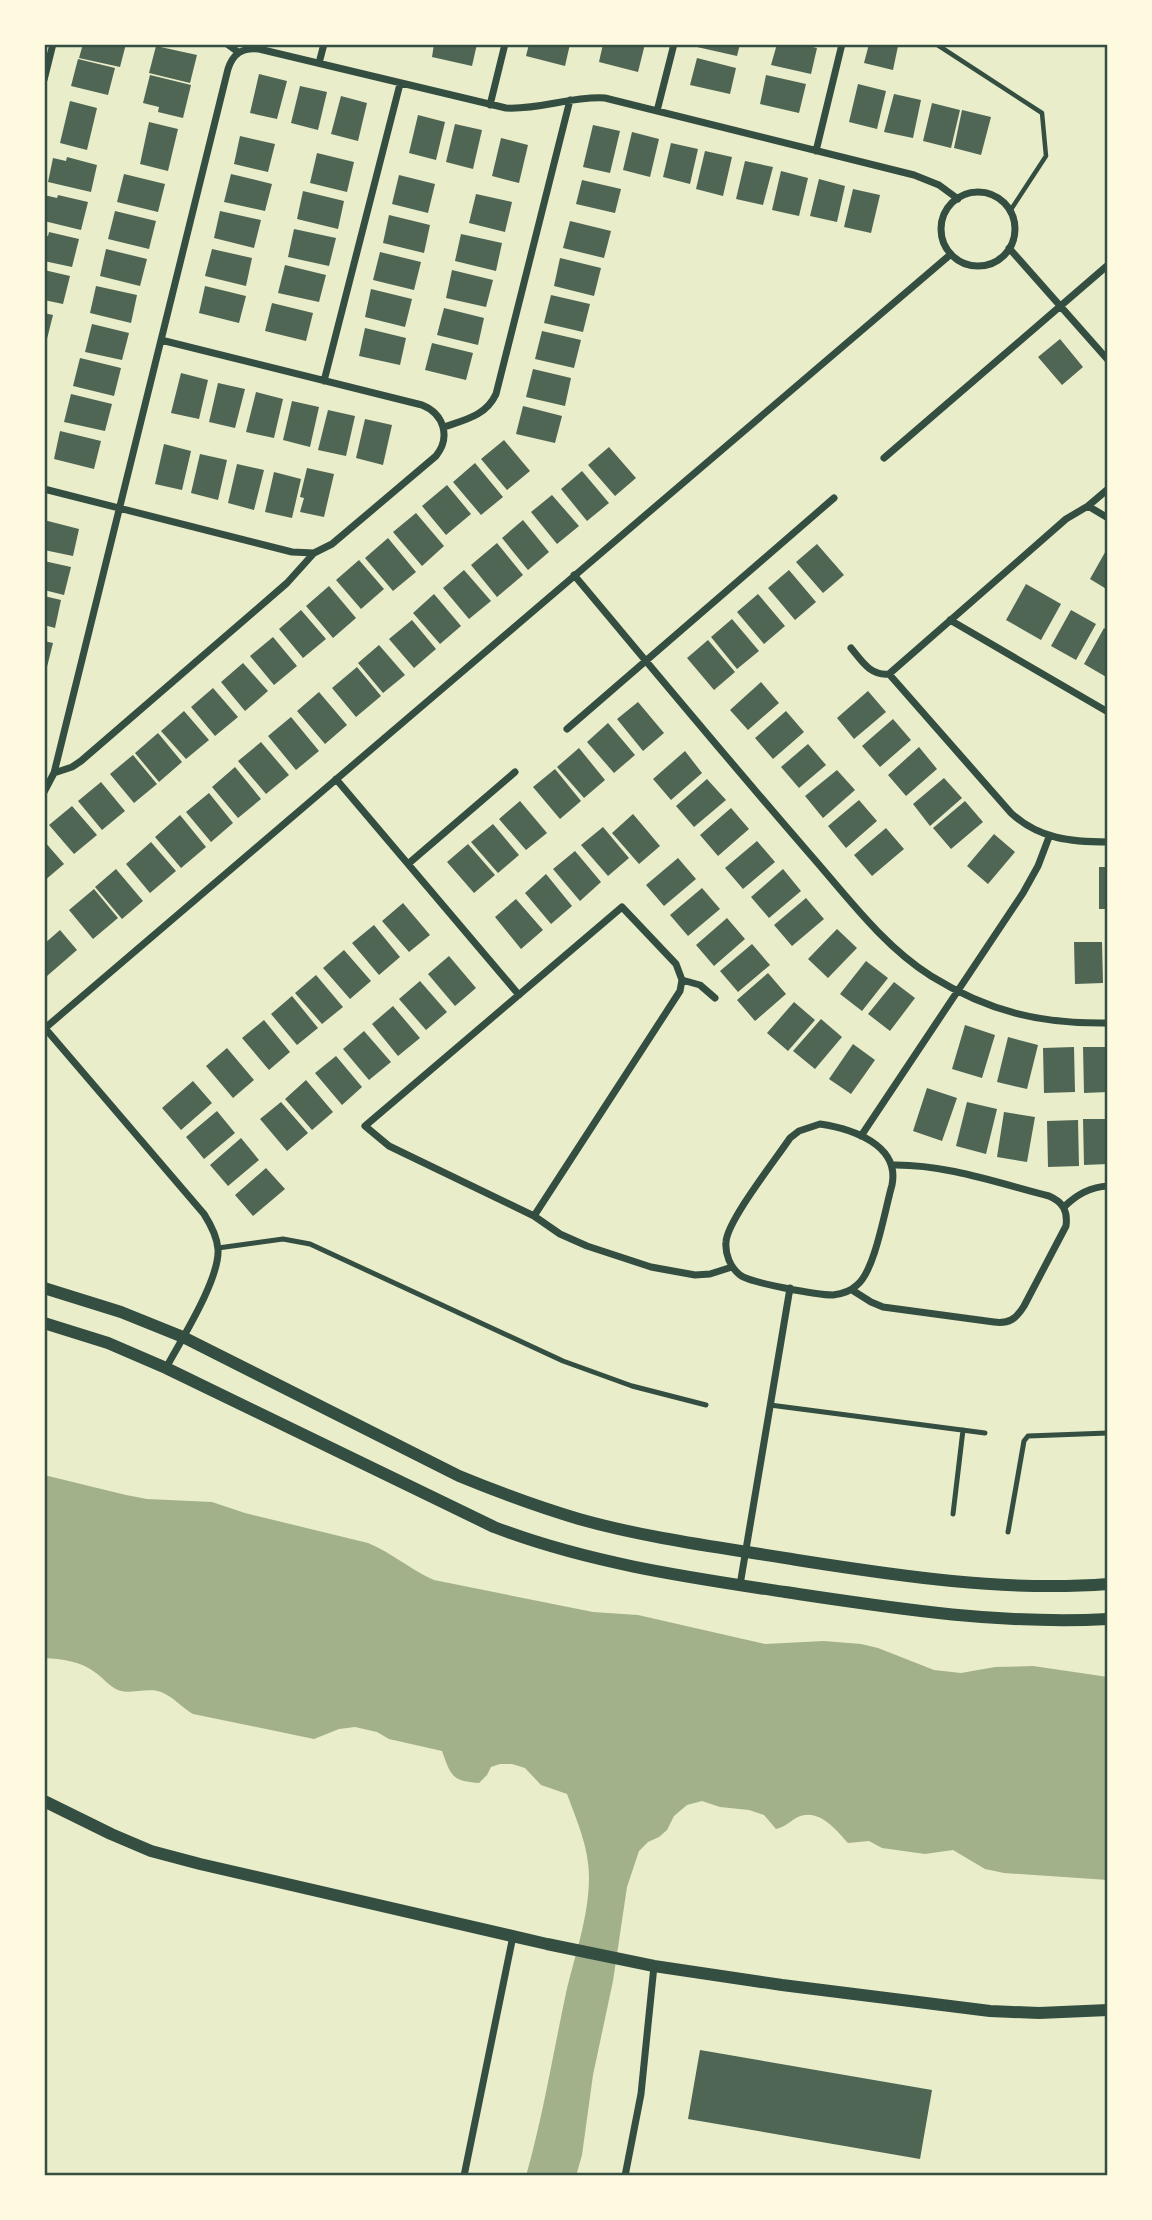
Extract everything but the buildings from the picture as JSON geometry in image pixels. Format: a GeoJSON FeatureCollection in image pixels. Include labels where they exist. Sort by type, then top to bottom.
{"type":"FeatureCollection","features":[{"type":"Feature","properties":{"kind":"street"},"geometry":{"type":"LineString","coordinates":[[44,80],[53,44]]}},
{"type":"Feature","properties":{"kind":"street"},"geometry":{"type":"LineString","coordinates":[[227,44],[238,52]]}},
{"type":"Feature","properties":{"kind":"street"},"geometry":{"type":"LineString","coordinates":[[319,63],[324,44]]}},
{"type":"Feature","properties":{"kind":"street"},"geometry":{"type":"LineString","coordinates":[[490,106],[505,44]]}},
{"type":"Feature","properties":{"kind":"street"},"geometry":{"type":"LineString","coordinates":[[657,111],[674,44]]}},
{"type":"Feature","properties":{"kind":"street"},"geometry":{"type":"LineString","coordinates":[[816,151],[842,44]]}},
{"type":"Feature","properties":{"kind":"street"},"geometry":{"type":"LineString","coordinates":[[44,792],[54,773],[228,69],[238,52],[259,49],[490,106],[522,109],[570,100],[605,98],[927,180],[958,199]]}},
{"type":"Feature","properties":{"kind":"street"},"geometry":{"type":"LineString","coordinates":[[324,381],[400,83]]}},
{"type":"Feature","properties":{"kind":"street"},"geometry":{"type":"LineString","coordinates":[[444,427],[482,412],[496,394],[570,100]]}},
{"type":"Feature","properties":{"kind":"street"},"geometry":{"type":"LineString","coordinates":[[974,193],[990,195],[998,198],[1010,211],[1015,226],[1013,242],[1004,256],[986,265],[958,261],[943,240],[942,225],[947,210],[958,199],[974,193]]}},
{"type":"Feature","properties":{"kind":"street"},"geometry":{"type":"LineString","coordinates":[[1009,248],[1108,360]]}},
{"type":"Feature","properties":{"kind":"street"},"geometry":{"type":"LineString","coordinates":[[166,1368],[216,1269],[218,1248],[211,1224],[44,1028],[951,254]]}},
{"type":"Feature","properties":{"kind":"street"},"geometry":{"type":"LineString","coordinates":[[884,458],[1108,265]]}},
{"type":"Feature","properties":{"kind":"street"},"geometry":{"type":"LineString","coordinates":[[54,773],[81,761],[287,583],[314,553],[332,544],[436,456],[444,443],[444,427],[436,413],[422,405],[161,340]]}},
{"type":"Feature","properties":{"kind":"street"},"geometry":{"type":"LineString","coordinates":[[44,489],[292,552],[314,553]]}},
{"type":"Feature","properties":{"kind":"street"},"geometry":{"type":"LineString","coordinates":[[851,648],[872,671],[889,674],[1066,519],[1088,506],[1108,489]]}},
{"type":"Feature","properties":{"kind":"street"},"geometry":{"type":"LineString","coordinates":[[567,729],[834,498]]}},
{"type":"Feature","properties":{"kind":"street"},"geometry":{"type":"LineString","coordinates":[[1088,506],[1108,518]]}},
{"type":"Feature","properties":{"kind":"street"},"geometry":{"type":"LineString","coordinates":[[574,575],[776,815],[907,959],[957,991],[1001,1010],[1037,1020],[1108,1023]]}},
{"type":"Feature","properties":{"kind":"street"},"geometry":{"type":"LineString","coordinates":[[950,620],[1108,712]]}},
{"type":"Feature","properties":{"kind":"street"},"geometry":{"type":"LineString","coordinates":[[889,674],[1011,813],[1028,827],[1049,837],[1077,842],[1108,842]]}},
{"type":"Feature","properties":{"kind":"street"},"geometry":{"type":"LineString","coordinates":[[408,864],[515,772]]}},
{"type":"Feature","properties":{"kind":"street"},"geometry":{"type":"LineString","coordinates":[[336,779],[519,995]]}},
{"type":"Feature","properties":{"kind":"street"},"geometry":{"type":"LineString","coordinates":[[861,1136],[1031,880],[1049,837]]}},
{"type":"Feature","properties":{"kind":"street"},"geometry":{"type":"LineString","coordinates":[[534,1216],[680,991],[681,980],[676,964],[622,907],[365,1126],[389,1146],[534,1216],[560,1234],[587,1246],[651,1267],[695,1275],[710,1274],[732,1267]]}},
{"type":"Feature","properties":{"kind":"street"},"geometry":{"type":"LineString","coordinates":[[681,980],[700,985],[715,998]]}},
{"type":"Feature","properties":{"kind":"street"},"geometry":{"type":"LineString","coordinates":[[820,1124],[861,1136],[884,1150],[892,1165],[892,1185],[871,1262],[864,1278],[852,1290],[832,1295],[748,1280],[732,1267],[726,1245],[730,1226],[790,1138],[799,1131],[820,1124]]}},
{"type":"Feature","properties":{"kind":"street"},"geometry":{"type":"LineString","coordinates":[[852,1290],[883,1307],[1007,1322],[1019,1314],[1024,1306],[1066,1226],[1067,1213],[1064,1207],[1049,1196],[924,1166],[892,1165]]}},
{"type":"Feature","properties":{"kind":"street"},"geometry":{"type":"LineString","coordinates":[[1064,1207],[1087,1190],[1108,1186]]}},
{"type":"Feature","properties":{"kind":"street"},"geometry":{"type":"LineString","coordinates":[[44,1288],[121,1312],[183,1337],[439,1466],[500,1493],[580,1519],[650,1535],[835,1566],[969,1582],[1036,1586],[1108,1584]]}},
{"type":"Feature","properties":{"kind":"street"},"geometry":{"type":"LineString","coordinates":[[740,1585],[790,1288]]}},
{"type":"Feature","properties":{"kind":"street"},"geometry":{"type":"LineString","coordinates":[[44,1323],[108,1343],[166,1368],[453,1508],[505,1531],[577,1555],[740,1585],[883,1607],[1036,1621],[1108,1619]]}},
{"type":"Feature","properties":{"kind":"street"},"geometry":{"type":"LineString","coordinates":[[44,1801],[151,1851],[241,1875],[654,1966],[794,1987],[990,2011],[1040,2013],[1108,2010]]}},
{"type":"Feature","properties":{"kind":"street"},"geometry":{"type":"LineString","coordinates":[[464,2176],[513,1936]]}},
{"type":"Feature","properties":{"kind":"street"},"geometry":{"type":"LineString","coordinates":[[625,2176],[641,2094],[654,1966]]}},
{"type":"Feature","properties":{"kind":"lane"},"geometry":{"type":"LineString","coordinates":[[218,1248],[283,1239],[310,1244],[563,1361],[632,1386],[706,1405]]}},
{"type":"Feature","properties":{"kind":"lane"},"geometry":{"type":"LineString","coordinates":[[770,1405],[985,1433]]}},
{"type":"Feature","properties":{"kind":"lane"},"geometry":{"type":"LineString","coordinates":[[953,1514],[963,1430]]}},
{"type":"Feature","properties":{"kind":"lane"},"geometry":{"type":"LineString","coordinates":[[1008,1532],[1024,1441],[1028,1436],[1108,1433]]}},
{"type":"Feature","properties":{"kind":"path"},"geometry":{"type":"LineString","coordinates":[[936,44],[1042,113],[1046,156],[1010,211]]}},
{"type":"Feature","properties":{"kind":"shaded area"},"geometry":{"type":"Polygon","coordinates":[[[44,1475],[147,1499],[212,1502],[245,1513],[368,1543],[434,1580],[593,1612],[638,1615],[765,1644],[824,1641],[861,1644],[934,1670],[961,1673],[995,1667],[1033,1666],[1108,1677],[1108,1880],[1004,1873],[985,1869],[953,1850],[925,1854],[882,1848],[869,1841],[848,1843],[825,1821],[811,1815],[796,1818],[776,1829],[764,1815],[749,1810],[720,1807],[702,1801],[687,1805],[674,1816],[667,1830],[639,1851],[627,1887],[613,1981],[593,2075],[582,2155],[576,2176],[526,2176],[584,1921],[588,1892],[585,1845],[567,1794],[541,1785],[525,1768],[512,1764],[491,1767],[479,1783],[463,1781],[451,1772],[442,1751],[389,1739],[377,1732],[355,1727],[339,1729],[314,1739],[193,1714],[161,1692],[118,1690],[78,1663],[44,1658],[44,1475]]]}}]}
